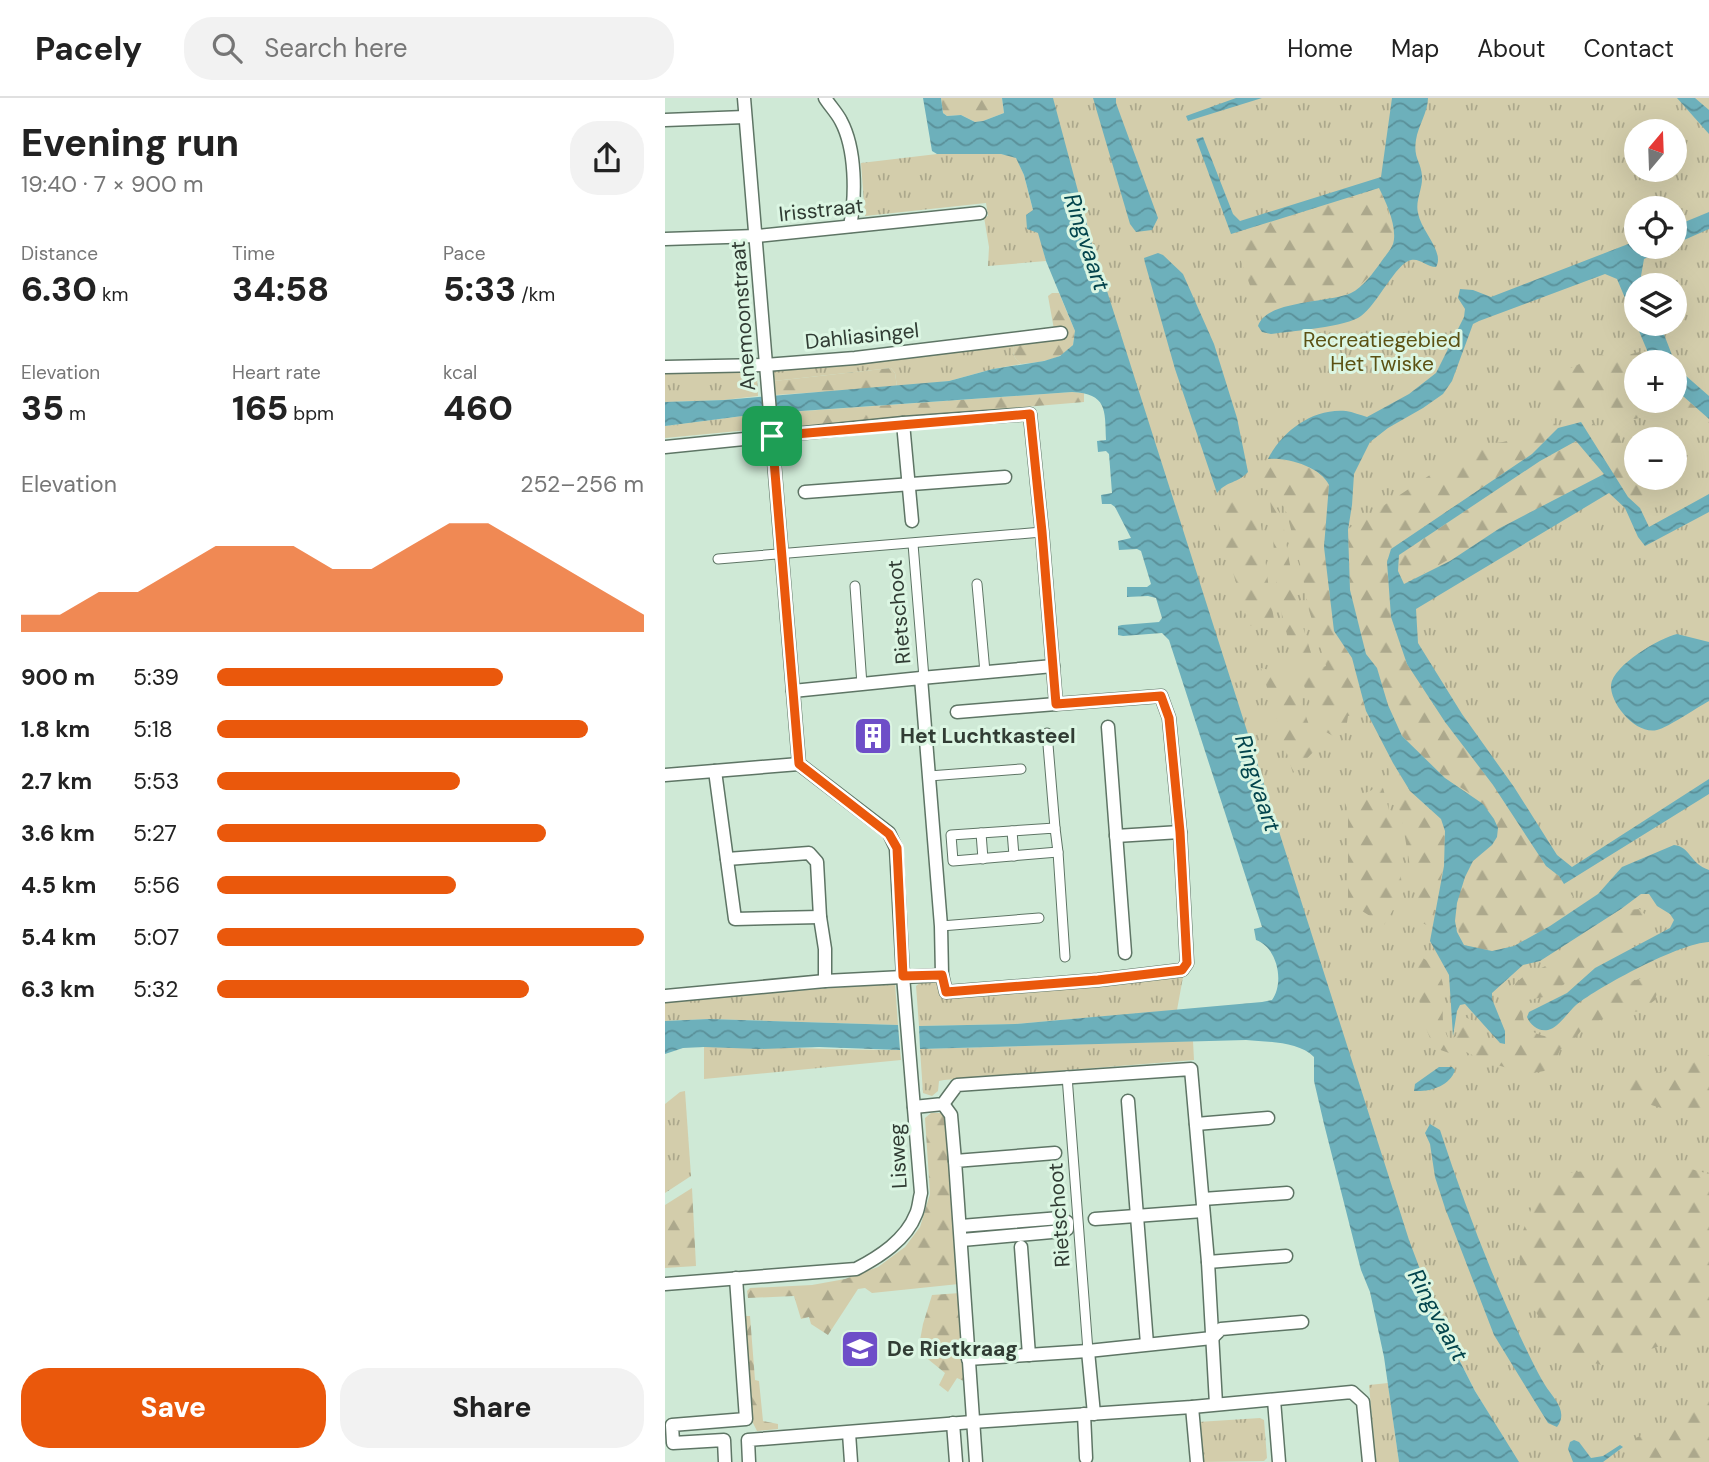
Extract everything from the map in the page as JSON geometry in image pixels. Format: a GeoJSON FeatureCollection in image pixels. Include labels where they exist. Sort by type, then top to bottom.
{"type":"FeatureCollection","features":[{"type":"Feature","properties":{"kind":"street"},"geometry":{"type":"LineString","coordinates":[[825,98],[848,137],[854,203],[850,226]]}},
{"type":"Feature","properties":{"kind":"street"},"geometry":{"type":"LineString","coordinates":[[665,120],[745,106]]}},
{"type":"Feature","properties":{"kind":"street","name":"Anemoonstraat"},"geometry":{"type":"LineString","coordinates":[[745,106],[799,764]]}},
{"type":"Feature","properties":{"kind":"street","name":"Irisstraat"},"geometry":{"type":"LineString","coordinates":[[665,239],[757,236],[981,213]]}},
{"type":"Feature","properties":{"kind":"street","name":"Dahliasingel"},"geometry":{"type":"LineString","coordinates":[[665,367],[765,365],[855,358],[1061,333]]}},
{"type":"Feature","properties":{"kind":"street"},"geometry":{"type":"LineString","coordinates":[[665,447],[710,444],[771,431],[1030,414],[1056,704]]}},
{"type":"Feature","properties":{"kind":"street"},"geometry":{"type":"LineString","coordinates":[[903,423],[912,521]]}},
{"type":"Feature","properties":{"kind":"street"},"geometry":{"type":"LineString","coordinates":[[805,492],[1005,477]]}},
{"type":"Feature","properties":{"kind":"street"},"geometry":{"type":"LineString","coordinates":[[718,559],[1042,532]]}},
{"type":"Feature","properties":{"kind":"street","name":"Rietschoot"},"geometry":{"type":"LineString","coordinates":[[913,544],[941,926],[942,975]]}},
{"type":"Feature","properties":{"kind":"street"},"geometry":{"type":"LineString","coordinates":[[978,584],[985,672]]}},
{"type":"Feature","properties":{"kind":"street","name":"Rietschoot"},"geometry":{"type":"LineString","coordinates":[[855,586],[863,685]]}},
{"type":"Feature","properties":{"kind":"street","name":"Rietschoot"},"geometry":{"type":"LineString","coordinates":[[793,691],[1053,666]]}},
{"type":"Feature","properties":{"kind":"street"},"geometry":{"type":"LineString","coordinates":[[665,996],[825,981],[942,975],[946,992],[1098,980],[1182,970],[1187,963],[1180,832],[1169,718],[1161,696],[957,712]]}},
{"type":"Feature","properties":{"kind":"street"},"geometry":{"type":"LineString","coordinates":[[1108,727],[1125,953]]}},
{"type":"Feature","properties":{"kind":"street"},"geometry":{"type":"LineString","coordinates":[[1047,733],[1065,957]]}},
{"type":"Feature","properties":{"kind":"street"},"geometry":{"type":"LineString","coordinates":[[665,775],[799,764]]}},
{"type":"Feature","properties":{"kind":"street","name":"Lisweg"},"geometry":{"type":"LineString","coordinates":[[665,1283],[856,1269],[882,1255],[906,1231],[916,1215],[921,1193],[903,976],[897,848],[889,834],[799,764]]}},
{"type":"Feature","properties":{"kind":"street"},"geometry":{"type":"LineString","coordinates":[[929,776],[1021,769]]}},
{"type":"Feature","properties":{"kind":"street"},"geometry":{"type":"LineString","coordinates":[[715,771],[735,919],[820,917]]}},
{"type":"Feature","properties":{"kind":"street"},"geometry":{"type":"LineString","coordinates":[[1055,828],[951,835],[953,861],[1058,852]]}},
{"type":"Feature","properties":{"kind":"street"},"geometry":{"type":"LineString","coordinates":[[1012,831],[1014,856]]}},
{"type":"Feature","properties":{"kind":"street"},"geometry":{"type":"LineString","coordinates":[[1116,835],[1180,832]]}},
{"type":"Feature","properties":{"kind":"street"},"geometry":{"type":"LineString","coordinates":[[981,833],[983,859]]}},
{"type":"Feature","properties":{"kind":"street"},"geometry":{"type":"LineString","coordinates":[[727,859],[809,853],[817,862],[825,949],[825,981]]}},
{"type":"Feature","properties":{"kind":"street"},"geometry":{"type":"LineString","coordinates":[[941,926],[1039,918]]}},
{"type":"Feature","properties":{"kind":"street"},"geometry":{"type":"LineString","coordinates":[[914,1107],[943,1104],[957,1085],[1191,1069],[1208,1262],[1216,1404]]}},
{"type":"Feature","properties":{"kind":"street","name":"Rietschoot"},"geometry":{"type":"LineString","coordinates":[[1067,1076],[1089,1351],[1086,1458]]}},
{"type":"Feature","properties":{"kind":"street"},"geometry":{"type":"LineString","coordinates":[[1128,1101],[1147,1343]]}},
{"type":"Feature","properties":{"kind":"street"},"geometry":{"type":"LineString","coordinates":[[943,1104],[951,1115],[961,1226],[975,1462]]}},
{"type":"Feature","properties":{"kind":"street"},"geometry":{"type":"LineString","coordinates":[[1196,1124],[1268,1118]]}},
{"type":"Feature","properties":{"kind":"street","name":"Rietschoot"},"geometry":{"type":"LineString","coordinates":[[955,1161],[1055,1153]]}},
{"type":"Feature","properties":{"kind":"street","name":"Rietschoot"},"geometry":{"type":"LineString","coordinates":[[1095,1219],[1138,1216],[1287,1193]]}},
{"type":"Feature","properties":{"kind":"street","name":"Rietschoot"},"geometry":{"type":"LineString","coordinates":[[961,1226],[1060,1217],[1067,1222],[1067,1228],[1063,1231],[962,1240]]}},
{"type":"Feature","properties":{"kind":"street","name":"Rietschoot"},"geometry":{"type":"LineString","coordinates":[[1021,1247],[1029,1355]]}},
{"type":"Feature","properties":{"kind":"street"},"geometry":{"type":"LineString","coordinates":[[1208,1262],[1286,1256]]}},
{"type":"Feature","properties":{"kind":"street"},"geometry":{"type":"LineString","coordinates":[[736,1278],[749,1462]]}},
{"type":"Feature","properties":{"kind":"street"},"geometry":{"type":"LineString","coordinates":[[968,1359],[1089,1351],[1212,1338],[1221,1329],[1302,1322]]}},
{"type":"Feature","properties":{"kind":"street"},"geometry":{"type":"LineString","coordinates":[[748,1440],[1192,1407],[1352,1391],[1363,1402],[1369,1462]]}},
{"type":"Feature","properties":{"kind":"street"},"geometry":{"type":"LineString","coordinates":[[1274,1400],[1279,1462]]}},
{"type":"Feature","properties":{"kind":"street"},"geometry":{"type":"LineString","coordinates":[[1192,1407],[1197,1462]]}},
{"type":"Feature","properties":{"kind":"street"},"geometry":{"type":"LineString","coordinates":[[725,1462],[724,1440],[673,1443],[672,1425],[746,1419]]}},
{"type":"Feature","properties":{"kind":"street"},"geometry":{"type":"LineString","coordinates":[[953,1423],[956,1462]]}},
{"type":"Feature","properties":{"kind":"street"},"geometry":{"type":"LineString","coordinates":[[849,1433],[851,1462]]}},
{"type":"Feature","properties":{"kind":"green space"},"geometry":{"type":"Polygon","coordinates":[[[941,98],[1002,98],[1004,113],[975,122],[961,115],[947,116],[943,113],[941,98]]]}},
{"type":"Feature","properties":{"kind":"green space","name":"Recreatiegebied Het Twiske"},"geometry":{"type":"Polygon","coordinates":[[[1047,98],[1709,98],[1709,1462],[1518,1462],[1475,1391],[1439,1320],[1428,1290],[1391,1221],[1047,98]]]}},
{"type":"Feature","properties":{"kind":"green space"},"geometry":{"type":"Polygon","coordinates":[[[937,154],[1001,154],[1016,157],[1024,175],[1046,261],[988,266],[989,247],[984,217],[988,216],[986,203],[865,216],[861,163],[937,154]]]}},
{"type":"Feature","properties":{"kind":"green space"},"geometry":{"type":"Polygon","coordinates":[[[1380,188],[1394,230],[1393,244],[1374,272],[1352,293],[1281,308],[1262,318],[1231,234],[1380,188]]]}},
{"type":"Feature","properties":{"kind":"green space"},"geometry":{"type":"Polygon","coordinates":[[[1059,293],[1075,331],[1073,345],[1056,358],[1021,364],[1013,354],[1015,342],[1055,335],[1048,296],[1059,293]]]}},
{"type":"Feature","properties":{"kind":"green space"},"geometry":{"type":"Polygon","coordinates":[[[1015,342],[1013,354],[1021,364],[949,381],[897,387],[895,373],[891,368],[774,381],[773,371],[776,367],[1015,342]]]}},
{"type":"Feature","properties":{"kind":"green space"},"geometry":{"type":"Polygon","coordinates":[[[1600,354],[1612,359],[1624,356],[1624,398],[1619,396],[1624,399],[1624,413],[1651,415],[1635,419],[1605,418],[1596,412],[1567,414],[1555,409],[1544,381],[1600,354]]]}},
{"type":"Feature","properties":{"kind":"green space"},"geometry":{"type":"Polygon","coordinates":[[[891,368],[895,373],[897,387],[775,395],[774,381],[891,368]]]}},
{"type":"Feature","properties":{"kind":"green space"},"geometry":{"type":"Polygon","coordinates":[[[751,369],[757,376],[758,396],[665,402],[665,374],[751,369]]]}},
{"type":"Feature","properties":{"kind":"green space"},"geometry":{"type":"Polygon","coordinates":[[[1084,393],[1084,402],[778,428],[776,413],[1084,393]]]}},
{"type":"Feature","properties":{"kind":"green space"},"geometry":{"type":"Polygon","coordinates":[[[1687,400],[1709,419],[1709,423],[1672,413],[1687,413],[1687,400]]]}},
{"type":"Feature","properties":{"kind":"green space"},"geometry":{"type":"Polygon","coordinates":[[[1545,412],[1558,428],[1532,454],[1391,549],[1387,562],[1391,617],[1407,664],[1445,722],[1493,785],[1546,866],[1559,876],[1579,906],[1525,940],[1495,949],[1480,949],[1464,945],[1459,932],[1457,904],[1460,890],[1472,864],[1492,845],[1468,792],[1445,778],[1402,736],[1388,705],[1377,668],[1366,654],[1350,590],[1348,529],[1474,446],[1509,440],[1545,412]]]}},
{"type":"Feature","properties":{"kind":"green space"},"geometry":{"type":"Polygon","coordinates":[[[758,414],[759,429],[665,438],[665,426],[758,414]]]}},
{"type":"Feature","properties":{"kind":"green space"},"geometry":{"type":"Polygon","coordinates":[[[1592,423],[1608,432],[1616,428],[1624,451],[1624,490],[1661,490],[1640,508],[1628,497],[1586,430],[1592,423]]]}},
{"type":"Feature","properties":{"kind":"green space"},"geometry":{"type":"Polygon","coordinates":[[[1577,441],[1605,474],[1404,584],[1398,571],[1399,555],[1540,461],[1577,441]]]}},
{"type":"Feature","properties":{"kind":"green space"},"geometry":{"type":"Polygon","coordinates":[[[1277,458],[1314,470],[1329,485],[1324,547],[1334,631],[1352,658],[1366,711],[1348,716],[1346,729],[1333,736],[1319,728],[1289,643],[1277,594],[1270,497],[1282,517],[1303,627],[1316,669],[1326,666],[1309,610],[1287,514],[1277,492],[1263,477],[1262,466],[1268,459],[1277,458]]]}},
{"type":"Feature","properties":{"kind":"green space"},"geometry":{"type":"Polygon","coordinates":[[[1236,496],[1247,499],[1259,509],[1274,619],[1249,626],[1217,519],[1226,498],[1236,496]]]}},
{"type":"Feature","properties":{"kind":"green space"},"geometry":{"type":"Polygon","coordinates":[[[1261,668],[1292,676],[1317,748],[1293,773],[1261,668]]]}},
{"type":"Feature","properties":{"kind":"green space"},"geometry":{"type":"Polygon","coordinates":[[[1393,763],[1410,791],[1441,819],[1445,831],[1444,866],[1429,926],[1413,919],[1416,891],[1388,767],[1393,763]]]}},
{"type":"Feature","properties":{"kind":"green space"},"geometry":{"type":"Polygon","coordinates":[[[1378,787],[1383,788],[1395,832],[1403,893],[1384,925],[1348,902],[1348,810],[1345,803],[1378,787]]]}},
{"type":"Feature","properties":{"kind":"green space"},"geometry":{"type":"Polygon","coordinates":[[[1640,909],[1647,917],[1640,933],[1611,948],[1549,996],[1528,1000],[1514,994],[1512,986],[1524,976],[1552,963],[1628,910],[1640,909]]]}},
{"type":"Feature","properties":{"kind":"green space"},"geometry":{"type":"Polygon","coordinates":[[[1423,958],[1441,977],[1443,1019],[1450,1041],[1456,1036],[1461,1017],[1467,1018],[1477,1025],[1500,1051],[1510,1046],[1512,1034],[1504,1008],[1509,1004],[1516,1003],[1523,1009],[1524,1021],[1529,1029],[1550,1037],[1571,1018],[1607,993],[1647,976],[1659,985],[1655,1000],[1641,1011],[1616,1014],[1585,1026],[1572,1042],[1560,1050],[1553,1066],[1528,1074],[1487,1062],[1464,1051],[1449,1053],[1435,1048],[1423,1018],[1417,985],[1415,963],[1423,958]]]}},
{"type":"Feature","properties":{"kind":"green space"},"geometry":{"type":"Polygon","coordinates":[[[1183,977],[1177,1010],[1015,1024],[919,1026],[916,986],[921,982],[936,981],[942,986],[946,998],[1183,977]]]}},
{"type":"Feature","properties":{"kind":"green space"},"geometry":{"type":"Polygon","coordinates":[[[895,983],[898,1025],[709,1019],[665,1021],[665,1001],[895,983]]]}},
{"type":"Feature","properties":{"kind":"green space"},"geometry":{"type":"Polygon","coordinates":[[[1193,1041],[1194,1060],[944,1080],[939,1081],[938,1091],[932,1096],[923,1093],[920,1049],[1193,1041]]]}},
{"type":"Feature","properties":{"kind":"green space"},"geometry":{"type":"Polygon","coordinates":[[[704,1047],[900,1050],[901,1060],[704,1079],[704,1047]]]}},
{"type":"Feature","properties":{"kind":"green space"},"geometry":{"type":"Polygon","coordinates":[[[1709,1055],[1709,1111],[1691,1118],[1627,1097],[1612,1086],[1636,1076],[1680,1069],[1709,1055]]]}},
{"type":"Feature","properties":{"kind":"green space"},"geometry":{"type":"Polygon","coordinates":[[[685,1091],[691,1176],[665,1193],[665,1104],[685,1091]]]}},
{"type":"Feature","properties":{"kind":"green space"},"geometry":{"type":"Polygon","coordinates":[[[931,1113],[947,1113],[959,1284],[872,1293],[865,1288],[858,1289],[828,1335],[811,1324],[809,1317],[801,1319],[794,1296],[748,1298],[747,1291],[750,1288],[812,1285],[845,1279],[878,1267],[905,1247],[920,1227],[930,1194],[925,1118],[931,1113]]]}},
{"type":"Feature","properties":{"kind":"green space"},"geometry":{"type":"Polygon","coordinates":[[[1643,1164],[1673,1164],[1709,1174],[1709,1330],[1602,1365],[1573,1358],[1552,1338],[1532,1306],[1520,1271],[1519,1241],[1532,1207],[1550,1179],[1568,1173],[1643,1164]]]}},
{"type":"Feature","properties":{"kind":"green space"},"geometry":{"type":"Polygon","coordinates":[[[692,1188],[696,1266],[665,1268],[665,1205],[692,1188]]]}},
{"type":"Feature","properties":{"kind":"green space"},"geometry":{"type":"Polygon","coordinates":[[[960,1293],[966,1382],[957,1378],[948,1392],[939,1385],[945,1373],[918,1351],[932,1295],[960,1293]]]}},
{"type":"Feature","properties":{"kind":"green space"},"geometry":{"type":"Polygon","coordinates":[[[744,1316],[750,1316],[755,1380],[759,1381],[763,1421],[778,1424],[778,1429],[757,1431],[752,1421],[744,1316]]]}},
{"type":"Feature","properties":{"kind":"green space"},"geometry":{"type":"Polygon","coordinates":[[[1388,1383],[1399,1462],[1376,1462],[1369,1385],[1388,1383]]]}},
{"type":"Feature","properties":{"kind":"green space"},"geometry":{"type":"Polygon","coordinates":[[[1709,1400],[1709,1462],[1637,1462],[1632,1447],[1636,1438],[1709,1400]]]}},
{"type":"Feature","properties":{"kind":"green space"},"geometry":{"type":"Polygon","coordinates":[[[1260,1418],[1264,1420],[1267,1458],[1264,1461],[1200,1462],[1198,1422],[1260,1418]]]}},
{"type":"Feature","properties":{"kind":"water","name":"Ringvaart"},"geometry":{"type":"Polygon","coordinates":[[[923,98],[941,98],[943,113],[947,116],[961,115],[975,122],[1004,113],[1002,98],[1053,98],[1093,247],[1409,1240],[1439,1320],[1475,1391],[1519,1462],[1399,1462],[1384,1357],[1370,1292],[1361,1270],[1324,1124],[1314,1081],[1314,1057],[1307,1052],[1282,1043],[1246,1040],[920,1049],[919,1026],[1015,1024],[1262,1002],[1272,1000],[1278,984],[1274,957],[1256,940],[1254,929],[1262,927],[1169,640],[1162,633],[1118,635],[1118,626],[1159,622],[1162,618],[1156,598],[1127,597],[1127,587],[1147,587],[1151,584],[1141,551],[1119,550],[1118,541],[1131,538],[1115,507],[1102,504],[1101,495],[1112,493],[1109,454],[1106,451],[1098,452],[1097,441],[1106,440],[1104,412],[1098,400],[1083,393],[1072,392],[758,414],[665,426],[665,402],[724,400],[949,381],[993,369],[1044,361],[1060,356],[1073,345],[1075,331],[1046,261],[1038,233],[1027,229],[1026,215],[1033,210],[1024,175],[1016,158],[1001,154],[937,154],[932,151],[923,98]]]}},
{"type":"Feature","properties":{"kind":"water"},"geometry":{"type":"Polygon","coordinates":[[[1093,98],[1116,98],[1158,218],[1152,230],[1136,232],[1130,224],[1093,98]]]}},
{"type":"Feature","properties":{"kind":"water"},"geometry":{"type":"Polygon","coordinates":[[[1236,98],[1262,98],[1188,121],[1186,116],[1236,98]]]}},
{"type":"Feature","properties":{"kind":"water"},"geometry":{"type":"Polygon","coordinates":[[[1392,98],[1428,98],[1415,146],[1422,176],[1417,208],[1420,220],[1435,248],[1438,261],[1436,267],[1414,260],[1405,263],[1367,311],[1354,320],[1305,330],[1271,334],[1262,332],[1258,326],[1263,318],[1273,311],[1341,296],[1359,287],[1392,246],[1394,230],[1391,215],[1379,188],[1231,234],[1196,139],[1203,137],[1233,214],[1240,221],[1381,177],[1392,98]]]}},
{"type":"Feature","properties":{"kind":"water"},"geometry":{"type":"Polygon","coordinates":[[[1677,98],[1695,98],[1709,110],[1709,134],[1677,98]]]}},
{"type":"Feature","properties":{"kind":"water"},"geometry":{"type":"Polygon","coordinates":[[[1709,212],[1709,229],[1687,239],[1687,221],[1709,212]]]}},
{"type":"Feature","properties":{"kind":"water"},"geometry":{"type":"Polygon","coordinates":[[[1624,246],[1624,259],[1644,259],[1642,273],[1624,273],[1624,296],[1617,279],[1605,274],[1473,324],[1452,381],[1443,394],[1370,442],[1354,474],[1348,530],[1350,590],[1366,654],[1377,668],[1388,705],[1402,736],[1445,778],[1483,804],[1498,828],[1492,845],[1473,861],[1465,877],[1457,903],[1457,932],[1464,945],[1492,951],[1514,946],[1598,894],[1622,867],[1674,845],[1680,846],[1697,863],[1709,870],[1709,942],[1661,957],[1621,977],[1576,1005],[1552,1029],[1538,1029],[1527,1017],[1529,1012],[1567,993],[1595,968],[1670,928],[1674,920],[1670,914],[1657,906],[1649,894],[1641,894],[1540,961],[1523,965],[1492,993],[1505,1031],[1505,1044],[1500,1043],[1465,1004],[1460,1005],[1457,1011],[1453,1036],[1449,975],[1430,941],[1444,866],[1445,831],[1441,819],[1410,791],[1393,763],[1366,711],[1352,658],[1334,631],[1324,547],[1329,485],[1319,473],[1303,464],[1268,459],[1281,439],[1311,417],[1334,411],[1349,411],[1367,417],[1409,394],[1436,373],[1464,317],[1465,309],[1458,298],[1460,289],[1473,290],[1491,297],[1624,246]]]}},
{"type":"Feature","properties":{"kind":"water"},"geometry":{"type":"Polygon","coordinates":[[[1158,253],[1183,274],[1214,344],[1237,418],[1248,472],[1217,493],[1175,369],[1145,263],[1144,258],[1158,253]]]}},
{"type":"Feature","properties":{"kind":"water"},"geometry":{"type":"Polygon","coordinates":[[[1641,336],[1665,336],[1670,350],[1647,350],[1641,336]]]}},
{"type":"Feature","properties":{"kind":"water"},"geometry":{"type":"Polygon","coordinates":[[[1687,377],[1709,396],[1709,419],[1687,400],[1687,377]]]}},
{"type":"Feature","properties":{"kind":"water"},"geometry":{"type":"Polygon","coordinates":[[[1581,422],[1628,497],[1640,508],[1649,527],[1709,494],[1709,512],[1645,546],[1625,508],[1609,493],[1416,609],[1418,643],[1462,714],[1514,787],[1557,855],[1572,867],[1709,779],[1709,794],[1564,884],[1559,876],[1546,866],[1493,785],[1445,722],[1407,664],[1391,617],[1387,562],[1391,549],[1532,454],[1558,428],[1581,422]],[[1576,441],[1540,461],[1399,555],[1398,571],[1404,584],[1450,561],[1500,528],[1604,474],[1576,441]]]}},
{"type":"Feature","properties":{"kind":"water"},"geometry":{"type":"Polygon","coordinates":[[[1677,634],[1709,642],[1709,701],[1657,730],[1641,728],[1626,716],[1615,701],[1611,685],[1614,677],[1638,654],[1677,634]]]}},
{"type":"Feature","properties":{"kind":"water"},"geometry":{"type":"Polygon","coordinates":[[[709,1019],[898,1025],[900,1050],[704,1047],[683,1048],[665,1054],[665,1021],[709,1019]]]}},
{"type":"Feature","properties":{"kind":"water"},"geometry":{"type":"Polygon","coordinates":[[[1439,1067],[1452,1067],[1455,1070],[1449,1080],[1439,1087],[1414,1091],[1415,1084],[1439,1067]]]}},
{"type":"Feature","properties":{"kind":"water"},"geometry":{"type":"Polygon","coordinates":[[[1430,1124],[1440,1130],[1493,1276],[1518,1333],[1538,1373],[1559,1405],[1561,1416],[1557,1427],[1548,1423],[1494,1335],[1435,1177],[1430,1144],[1425,1133],[1430,1124]]]}},
{"type":"Feature","properties":{"kind":"water"},"geometry":{"type":"Polygon","coordinates":[[[1570,1442],[1579,1442],[1591,1458],[1603,1456],[1620,1445],[1623,1447],[1603,1462],[1573,1462],[1568,1449],[1570,1442]]]}},
{"type":"Feature","properties":{"kind":"place","name":"Het Luchtkasteel"},"geometry":{"type":"Point","coordinates":[873,736]}},
{"type":"Feature","properties":{"kind":"place","name":"De Rietkraag"},"geometry":{"type":"Point","coordinates":[860,1349]}},
{"type":"Feature","properties":{"kind":"route"},"geometry":{"type":"LineString","coordinates":[[1030,414],[1056,704],[1161,696],[1169,718],[1180,832],[1187,963],[1182,970],[1098,980],[946,992],[942,975],[903,976],[897,848],[889,834],[799,764],[772,436],[1030,414]]}}]}
